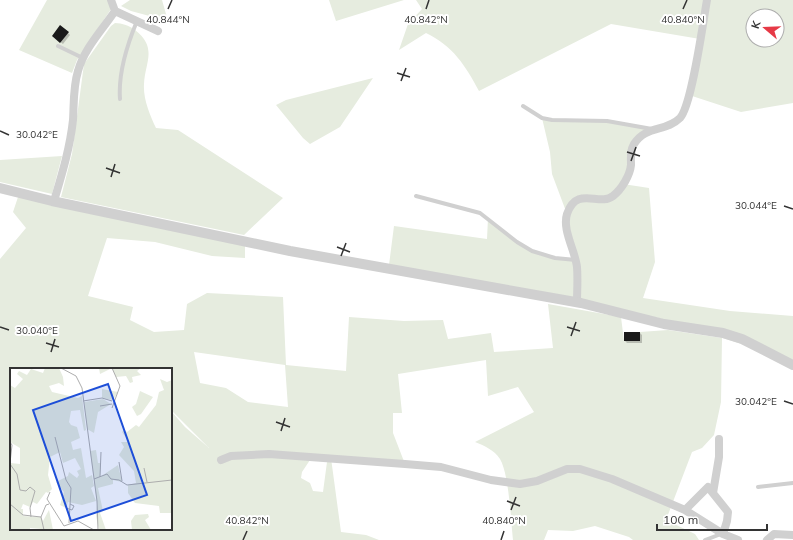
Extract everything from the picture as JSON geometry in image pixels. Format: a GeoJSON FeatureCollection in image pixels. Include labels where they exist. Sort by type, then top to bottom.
{"type":"FeatureCollection","features":[{"type":"Feature","properties":{"kind":"street"},"geometry":{"type":"LineString","coordinates":[[111,0],[115,11],[158,31]]}},
{"type":"Feature","properties":{"kind":"street"},"geometry":{"type":"LineString","coordinates":[[576,303],[578,287],[576,260],[566,224],[570,208],[582,198],[608,198],[615,194],[630,171],[631,154],[634,144],[644,134],[671,124],[681,117],[685,111],[691,90],[707,0]]}},
{"type":"Feature","properties":{"kind":"street"},"geometry":{"type":"LineString","coordinates":[[54,201],[67,160],[73,120],[74,86],[83,58],[115,11]]}},
{"type":"Feature","properties":{"kind":"street"},"geometry":{"type":"LineString","coordinates":[[0,188],[54,201],[290,250],[576,303],[652,322],[731,335],[746,340],[793,365]]}},
{"type":"Feature","properties":{"kind":"street"},"geometry":{"type":"LineString","coordinates":[[713,493],[720,449],[719,439]]}},
{"type":"Feature","properties":{"kind":"street"},"geometry":{"type":"LineString","coordinates":[[221,460],[231,456],[269,454],[331,458],[441,467],[491,480],[520,484],[537,481],[574,468],[612,479],[685,510],[723,534],[738,540]]}},
{"type":"Feature","properties":{"kind":"street"},"geometry":{"type":"LineString","coordinates":[[685,510],[708,487],[728,512],[728,522],[723,534]]}},
{"type":"Feature","properties":{"kind":"street"},"geometry":{"type":"LineString","coordinates":[[766,540],[774,534],[793,535]]}},
{"type":"Feature","properties":{"kind":"lane"},"geometry":{"type":"LineString","coordinates":[[120,99],[120,80],[130,38],[137,21]]}},
{"type":"Feature","properties":{"kind":"lane"},"geometry":{"type":"LineString","coordinates":[[58,46],[83,58]]}},
{"type":"Feature","properties":{"kind":"lane"},"geometry":{"type":"LineString","coordinates":[[523,106],[542,118],[607,121],[655,129]]}},
{"type":"Feature","properties":{"kind":"lane"},"geometry":{"type":"LineString","coordinates":[[416,196],[480,213],[517,242],[532,251],[555,258],[576,260]]}},
{"type":"Feature","properties":{"kind":"lane"},"geometry":{"type":"LineString","coordinates":[[758,487],[793,483]]}},
{"type":"Feature","properties":{"kind":"lane"},"geometry":{"type":"LineString","coordinates":[[705,540],[723,534]]}},
{"type":"Feature","properties":{"kind":"shaded area"},"geometry":{"type":"Polygon","coordinates":[[[47,0],[111,0],[113,6],[77,60],[72,73],[19,50],[47,0]]]}},
{"type":"Feature","properties":{"kind":"shaded area"},"geometry":{"type":"Polygon","coordinates":[[[130,0],[162,0],[168,21],[131,11],[121,6],[130,0]]]}},
{"type":"Feature","properties":{"kind":"shaded area"},"geometry":{"type":"Polygon","coordinates":[[[329,0],[404,0],[336,21],[329,0]]]}},
{"type":"Feature","properties":{"kind":"shaded area"},"geometry":{"type":"Polygon","coordinates":[[[416,0],[793,0],[793,103],[741,112],[689,95],[700,39],[611,24],[479,91],[469,73],[451,50],[426,33],[399,50],[408,24],[422,9],[416,0]]]}},
{"type":"Feature","properties":{"kind":"shaded area"},"geometry":{"type":"Polygon","coordinates":[[[115,23],[123,24],[133,29],[146,43],[148,49],[148,62],[144,90],[149,112],[156,128],[178,130],[283,198],[244,235],[61,197],[72,154],[84,64],[111,26],[115,23]]]}},
{"type":"Feature","properties":{"kind":"shaded area"},"geometry":{"type":"Polygon","coordinates":[[[373,78],[340,127],[310,144],[303,138],[276,105],[286,100],[373,78]]]}},
{"type":"Feature","properties":{"kind":"shaded area"},"geometry":{"type":"Polygon","coordinates":[[[542,118],[588,120],[655,129],[639,139],[623,184],[649,188],[655,262],[643,298],[730,311],[793,316],[793,360],[659,318],[389,265],[394,226],[487,239],[488,218],[517,242],[543,255],[576,260],[567,214],[552,174],[550,152],[542,118]]]}},
{"type":"Feature","properties":{"kind":"shaded area"},"geometry":{"type":"Polygon","coordinates":[[[62,156],[52,194],[0,182],[0,160],[62,156]]]}},
{"type":"Feature","properties":{"kind":"shaded area"},"geometry":{"type":"Polygon","coordinates":[[[18,197],[245,244],[245,258],[212,256],[155,242],[107,238],[88,296],[133,307],[130,320],[154,332],[184,330],[187,304],[207,293],[283,297],[286,365],[346,371],[349,317],[404,321],[443,320],[448,339],[491,333],[494,352],[553,348],[548,304],[621,317],[624,341],[640,341],[640,332],[668,330],[722,338],[721,402],[714,435],[702,448],[692,452],[666,520],[695,534],[699,540],[633,540],[629,537],[595,526],[573,531],[548,530],[544,540],[513,540],[506,475],[503,466],[495,453],[475,442],[534,412],[518,387],[488,396],[486,360],[398,374],[402,413],[393,413],[393,433],[405,464],[331,458],[341,532],[366,535],[379,540],[0,540],[0,259],[26,228],[13,212],[18,197]],[[194,352],[200,383],[226,388],[248,402],[288,407],[285,365],[194,352]],[[310,460],[302,472],[301,478],[310,483],[313,491],[323,492],[327,462],[310,460]]]}},
{"type":"Feature","properties":{"kind":"building"},"geometry":{"type":"Polygon","coordinates":[[[60,25],[69,32],[60,43],[52,36],[60,25]]]}},
{"type":"Feature","properties":{"kind":"building"},"geometry":{"type":"Polygon","coordinates":[[[624,332],[640,332],[640,341],[624,341],[624,332]]]}}]}
